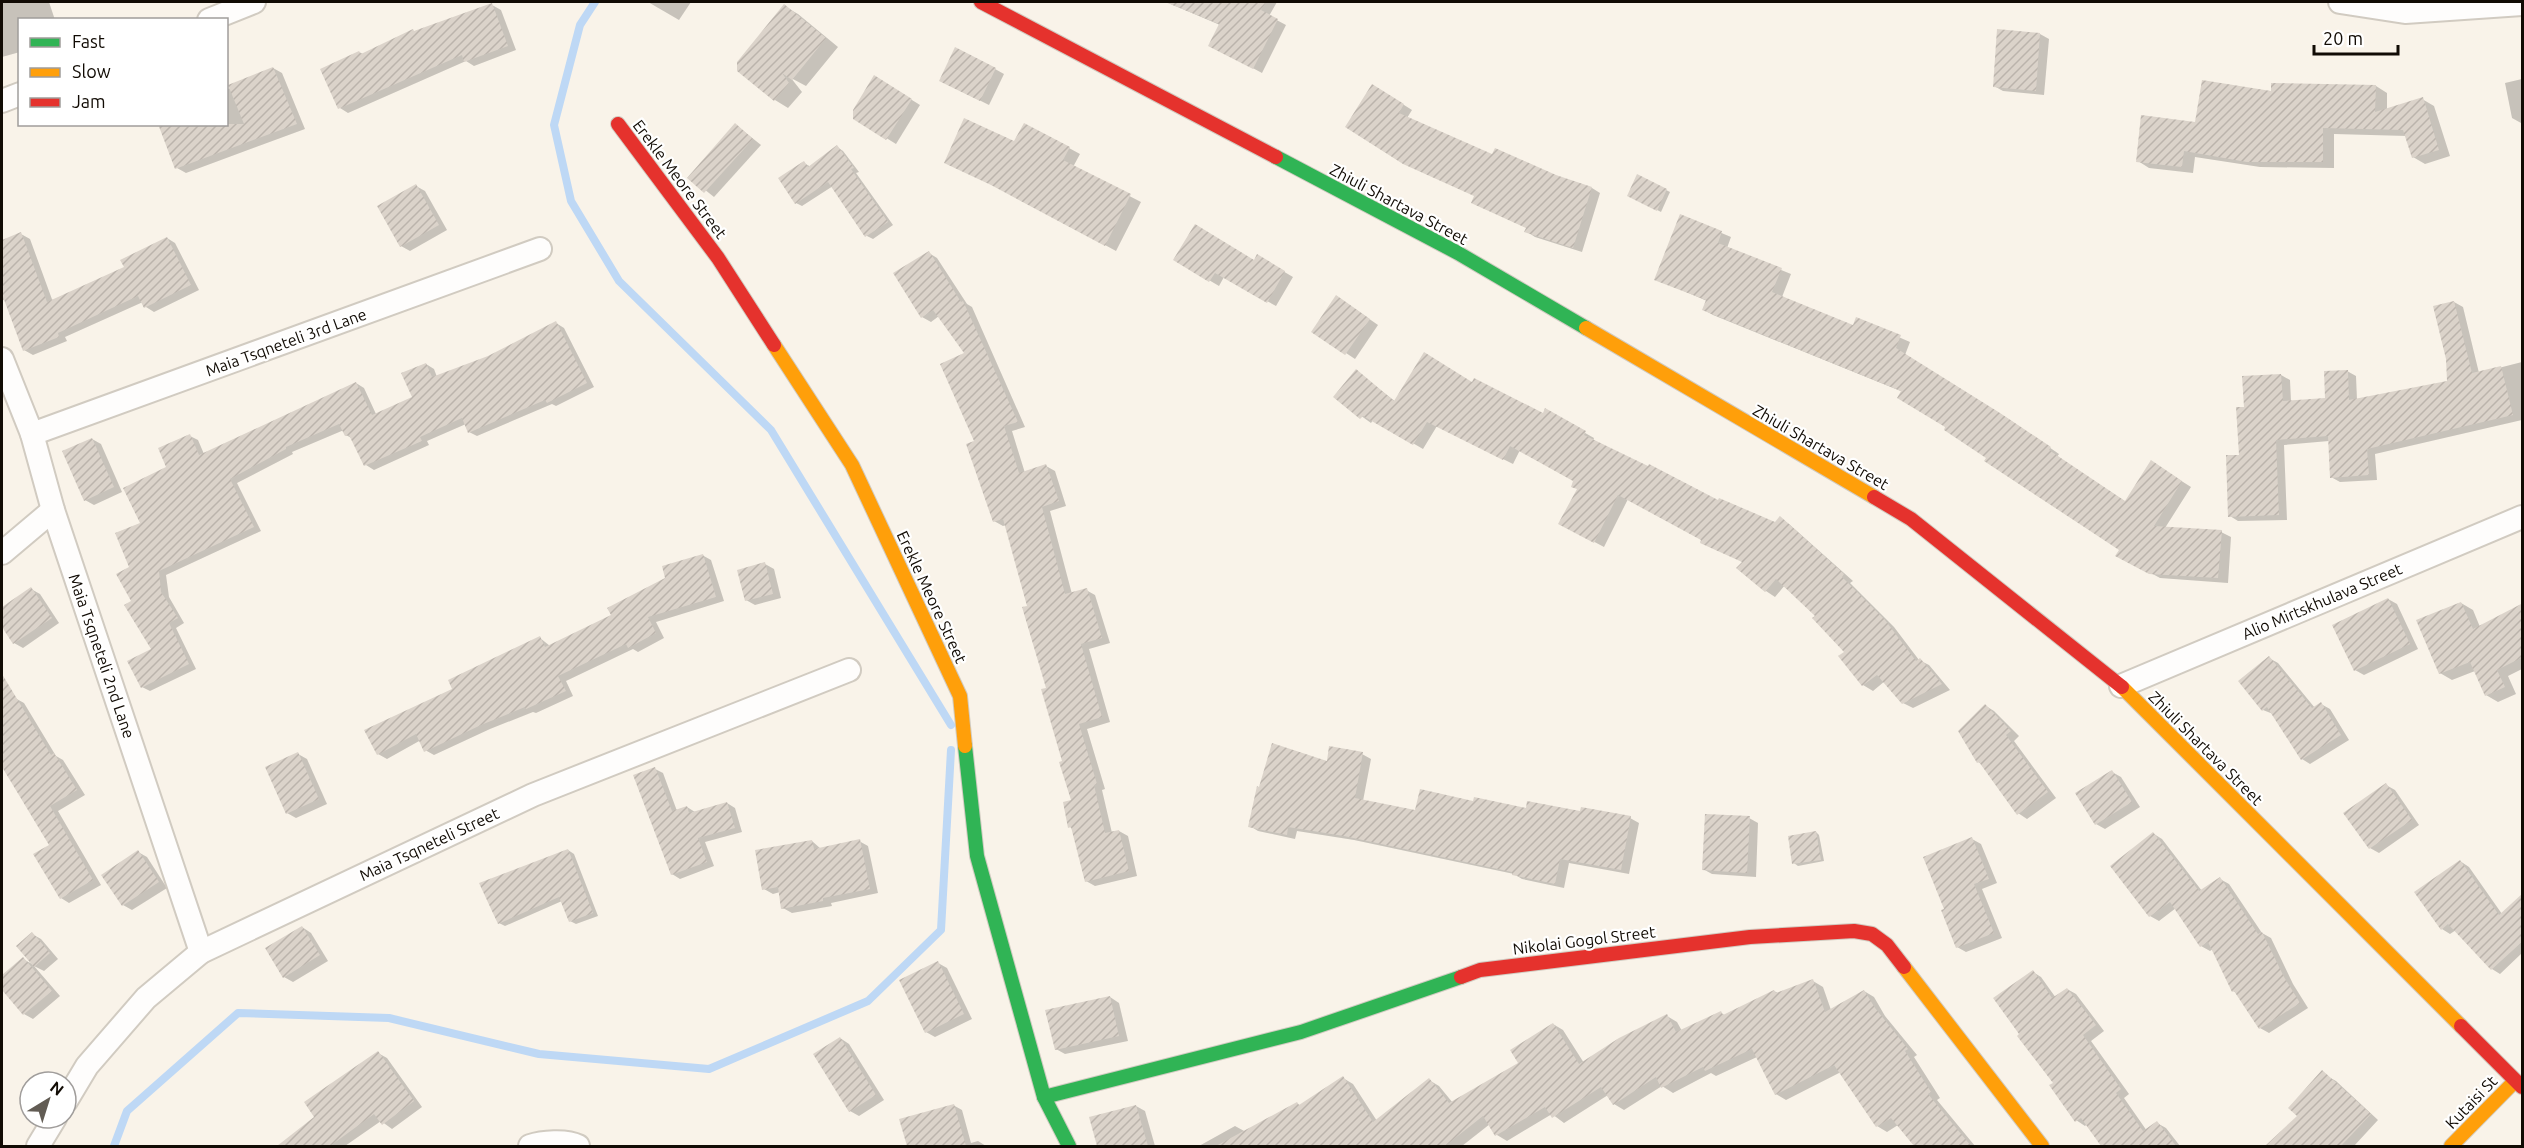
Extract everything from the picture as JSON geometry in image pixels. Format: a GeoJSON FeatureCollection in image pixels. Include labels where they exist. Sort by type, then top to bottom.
{"type":"FeatureCollection","features":[{"type":"Feature","properties":{"kind":"street"},"geometry":{"type":"LineString","coordinates":[[214,18],[254,2]]}},
{"type":"Feature","properties":{"kind":"street","name":"Zhiuli Shartava Street"},"geometry":{"type":"LineString","coordinates":[[981,2],[1458,253],[1911,519],[2121,686],[2519,1084]]}},
{"type":"Feature","properties":{"kind":"street"},"geometry":{"type":"LineString","coordinates":[[2340,2],[2405,12],[2523,4]]}},
{"type":"Feature","properties":{"kind":"street"},"geometry":{"type":"LineString","coordinates":[[2,101],[18,95]]}},
{"type":"Feature","properties":{"kind":"street","name":"Erekle Meore Street"},"geometry":{"type":"LineString","coordinates":[[618,124],[718,258],[852,465],[960,696],[977,856],[1044,1098],[1069,1146]]}},
{"type":"Feature","properties":{"kind":"street","name":"Maia Tsqneteli 3rd Lane"},"geometry":{"type":"LineString","coordinates":[[32,434],[540,249]]}},
{"type":"Feature","properties":{"kind":"street","name":"Maia Tsqneteli 2nd Lane"},"geometry":{"type":"LineString","coordinates":[[2,359],[32,434],[52,510],[201,952]]}},
{"type":"Feature","properties":{"kind":"street"},"geometry":{"type":"LineString","coordinates":[[2,553],[52,510]]}},
{"type":"Feature","properties":{"kind":"street","name":"Alio Mirtskhulava Street"},"geometry":{"type":"LineString","coordinates":[[2121,686],[2523,517]]}},
{"type":"Feature","properties":{"kind":"street","name":"Maia Tsqneteli Street"},"geometry":{"type":"LineString","coordinates":[[78,1081],[87,1066],[146,998],[201,952],[533,795],[849,670]]}},
{"type":"Feature","properties":{"kind":"street","name":"Nikolai Gogol Street"},"geometry":{"type":"LineString","coordinates":[[1044,1098],[1301,1032],[1480,970],[1750,937],[1854,931],[1872,934],[1887,945],[2042,1146]]}},
{"type":"Feature","properties":{"kind":"street","name":"Kutaisi St"},"geometry":{"type":"LineString","coordinates":[[2451,1146],[2519,1084]]}},
{"type":"Feature","properties":{"kind":"street"},"geometry":{"type":"LineString","coordinates":[[38,1146],[48,1130]]}},
{"type":"Feature","properties":{"kind":"street"},"geometry":{"type":"LineString","coordinates":[[530,1146],[572,1143],[578,1146]]}},
{"type":"Feature","properties":{"kind":"building"},"geometry":{"type":"Polygon","coordinates":[[[1165,2],[1266,2],[1261,10],[1278,19],[1253,69],[1208,46],[1219,24],[1165,2]]]}},
{"type":"Feature","properties":{"kind":"building"},"geometry":{"type":"Polygon","coordinates":[[[492,3],[508,46],[464,62],[462,55],[338,109],[320,69],[359,51],[361,54],[413,29],[414,31],[492,3]]]}},
{"type":"Feature","properties":{"kind":"building"},"geometry":{"type":"Polygon","coordinates":[[[784,4],[826,38],[792,80],[782,73],[789,83],[774,101],[737,71],[737,62],[784,4]]]}},
{"type":"Feature","properties":{"kind":"building"},"geometry":{"type":"Polygon","coordinates":[[[1997,29],[2040,33],[2036,91],[1993,87],[1997,29]]]}},
{"type":"Feature","properties":{"kind":"building"},"geometry":{"type":"Polygon","coordinates":[[[955,47],[996,68],[980,101],[939,81],[955,47]]]}},
{"type":"Feature","properties":{"kind":"building"},"geometry":{"type":"Polygon","coordinates":[[[273,67],[297,124],[175,169],[159,126],[244,124],[228,85],[273,67]]]}},
{"type":"Feature","properties":{"kind":"building"},"geometry":{"type":"Polygon","coordinates":[[[874,75],[912,99],[886,140],[853,119],[853,110],[874,75]]]}},
{"type":"Feature","properties":{"kind":"building"},"geometry":{"type":"Polygon","coordinates":[[[2202,80],[2271,91],[2271,83],[2376,85],[2375,112],[2423,97],[2439,150],[2412,158],[2403,130],[2323,128],[2323,162],[2247,162],[2184,151],[2182,167],[2136,162],[2141,115],[2195,122],[2202,80]]]}},
{"type":"Feature","properties":{"kind":"building"},"geometry":{"type":"Polygon","coordinates":[[[1372,84],[1404,104],[1399,113],[1492,154],[1495,148],[1556,175],[1592,187],[1573,248],[1524,232],[1526,228],[1471,203],[1474,196],[1403,164],[1345,127],[1372,84]]]}},
{"type":"Feature","properties":{"kind":"building"},"geometry":{"type":"Polygon","coordinates":[[[964,118],[1014,141],[1024,123],[1070,147],[1063,160],[1131,194],[1105,246],[991,185],[944,163],[964,118]]]}},
{"type":"Feature","properties":{"kind":"building"},"geometry":{"type":"Polygon","coordinates":[[[735,123],[753,139],[704,193],[687,178],[735,123]]]}},
{"type":"Feature","properties":{"kind":"building"},"geometry":{"type":"Polygon","coordinates":[[[837,145],[888,222],[865,237],[828,182],[795,204],[778,178],[804,161],[808,167],[837,145]]]}},
{"type":"Feature","properties":{"kind":"building"},"geometry":{"type":"Polygon","coordinates":[[[1637,174],[1667,189],[1657,211],[1627,196],[1637,174]]]}},
{"type":"Feature","properties":{"kind":"building"},"geometry":{"type":"Polygon","coordinates":[[[416,184],[439,225],[400,247],[377,206],[416,184]]]}},
{"type":"Feature","properties":{"kind":"building"},"geometry":{"type":"Polygon","coordinates":[[[1680,214],[1722,231],[1718,243],[1782,268],[1772,292],[1853,325],[1856,317],[1901,335],[1896,348],[2051,447],[2049,450],[2125,501],[2151,460],[2182,481],[2154,526],[2222,530],[2218,578],[2149,574],[2115,556],[2119,550],[1984,461],[1986,458],[1944,430],[1945,427],[1897,398],[1901,391],[1702,310],[1706,300],[1654,280],[1680,214]]]}},
{"type":"Feature","properties":{"kind":"building"},"geometry":{"type":"Polygon","coordinates":[[[1195,224],[1254,260],[1257,254],[1285,271],[1267,303],[1215,273],[1209,282],[1173,260],[1195,224]]]}},
{"type":"Feature","properties":{"kind":"building"},"geometry":{"type":"Polygon","coordinates":[[[21,232],[47,302],[124,267],[120,260],[167,237],[191,285],[144,308],[138,296],[58,333],[59,337],[23,351],[2,294],[2,240],[21,232]]]}},
{"type":"Feature","properties":{"kind":"building"},"geometry":{"type":"Polygon","coordinates":[[[929,251],[961,302],[963,301],[1018,422],[1004,426],[1019,473],[1046,464],[1059,501],[1042,507],[1065,594],[1087,588],[1102,638],[1081,644],[1102,717],[1079,724],[1097,784],[1094,785],[1105,833],[1119,830],[1129,871],[1085,882],[1071,827],[1068,828],[1063,802],[1071,800],[1041,689],[1046,688],[1022,607],[1027,606],[1003,519],[993,522],[966,444],[974,441],[940,364],[964,353],[933,310],[921,318],[893,273],[929,251]]]}},
{"type":"Feature","properties":{"kind":"building"},"geometry":{"type":"Polygon","coordinates":[[[1336,295],[1370,319],[1345,355],[1311,332],[1336,295]]]}},
{"type":"Feature","properties":{"kind":"building"},"geometry":{"type":"Polygon","coordinates":[[[2454,301],[2472,373],[2501,366],[2513,415],[2367,449],[2369,475],[2330,478],[2328,436],[2276,440],[2279,515],[2228,517],[2226,455],[2239,455],[2236,407],[2244,407],[2242,376],[2281,374],[2283,401],[2325,398],[2324,371],[2348,370],[2349,400],[2447,381],[2446,359],[2433,306],[2454,301]]]}},
{"type":"Feature","properties":{"kind":"building"},"geometry":{"type":"Polygon","coordinates":[[[556,321],[587,383],[547,403],[545,400],[468,433],[462,418],[420,437],[422,441],[364,466],[349,435],[345,436],[339,424],[286,447],[230,479],[254,527],[159,571],[161,592],[178,618],[169,623],[189,664],[141,688],[127,661],[151,649],[124,605],[131,601],[116,574],[129,567],[115,533],[140,523],[123,488],[166,467],[158,448],[190,434],[199,455],[356,382],[372,415],[412,397],[401,373],[426,363],[432,377],[488,356],[556,321]]]}},
{"type":"Feature","properties":{"kind":"building"},"geometry":{"type":"Polygon","coordinates":[[[1424,352],[1472,382],[1474,378],[1543,413],[1545,408],[1586,431],[1584,435],[1648,466],[1649,464],[1718,500],[1719,498],[1775,522],[1780,516],[1844,574],[1842,577],[1885,620],[1916,661],[1920,658],[1942,684],[1902,704],[1877,675],[1862,686],[1838,656],[1844,652],[1812,618],[1815,616],[1776,579],[1765,592],[1736,568],[1742,562],[1700,543],[1701,540],[1618,495],[1594,543],[1558,524],[1577,489],[1571,487],[1573,481],[1510,446],[1503,460],[1427,422],[1413,445],[1363,416],[1360,419],[1333,397],[1356,369],[1394,401],[1424,352]]]}},
{"type":"Feature","properties":{"kind":"building"},"geometry":{"type":"Polygon","coordinates":[[[92,438],[114,487],[84,501],[62,451],[92,438]]]}},
{"type":"Feature","properties":{"kind":"building"},"geometry":{"type":"Polygon","coordinates":[[[703,554],[716,597],[648,617],[656,633],[628,648],[626,644],[558,676],[566,691],[526,709],[525,707],[481,725],[424,752],[416,734],[377,755],[364,730],[452,689],[448,680],[540,636],[545,647],[611,615],[607,608],[665,578],[662,566],[703,554]]]}},
{"type":"Feature","properties":{"kind":"building"},"geometry":{"type":"Polygon","coordinates":[[[765,562],[773,594],[745,601],[737,570],[765,562]]]}},
{"type":"Feature","properties":{"kind":"building"},"geometry":{"type":"Polygon","coordinates":[[[31,587],[52,618],[13,644],[2,627],[2,607],[31,587]]]}},
{"type":"Feature","properties":{"kind":"building"},"geometry":{"type":"Polygon","coordinates":[[[2388,598],[2410,644],[2354,671],[2332,625],[2388,598]]]}},
{"type":"Feature","properties":{"kind":"building"},"geometry":{"type":"Polygon","coordinates":[[[2461,602],[2473,629],[2523,603],[2523,657],[2497,670],[2505,687],[2485,696],[2470,662],[2439,674],[2416,620],[2461,602]]]}},
{"type":"Feature","properties":{"kind":"building"},"geometry":{"type":"Polygon","coordinates":[[[2269,656],[2312,708],[2321,702],[2341,735],[2301,760],[2267,707],[2262,711],[2238,681],[2269,656]]]}},
{"type":"Feature","properties":{"kind":"building"},"geometry":{"type":"Polygon","coordinates":[[[2,674],[51,755],[54,753],[77,790],[50,806],[93,880],[60,899],[33,854],[49,845],[2,767],[2,674]]]}},
{"type":"Feature","properties":{"kind":"building"},"geometry":{"type":"Polygon","coordinates":[[[1985,704],[2011,731],[2006,735],[2048,792],[2017,815],[1979,762],[1977,763],[1958,731],[1985,704]]]}},
{"type":"Feature","properties":{"kind":"building"},"geometry":{"type":"Polygon","coordinates":[[[1272,743],[1327,761],[1329,746],[1363,752],[1355,798],[1415,810],[1420,789],[1473,801],[1474,797],[1526,808],[1527,801],[1580,811],[1581,807],[1631,816],[1621,870],[1560,859],[1555,884],[1512,875],[1512,872],[1344,836],[1288,827],[1287,835],[1248,827],[1257,786],[1259,787],[1272,743]]]}},
{"type":"Feature","properties":{"kind":"building"},"geometry":{"type":"Polygon","coordinates":[[[298,752],[319,799],[286,814],[265,767],[298,752]]]}},
{"type":"Feature","properties":{"kind":"building"},"geometry":{"type":"Polygon","coordinates":[[[655,767],[672,811],[687,806],[689,813],[727,802],[735,828],[698,838],[707,862],[671,875],[633,775],[655,767]]]}},
{"type":"Feature","properties":{"kind":"building"},"geometry":{"type":"Polygon","coordinates":[[[2112,770],[2132,802],[2095,825],[2075,793],[2112,770]]]}},
{"type":"Feature","properties":{"kind":"building"},"geometry":{"type":"Polygon","coordinates":[[[2386,783],[2412,820],[2369,849],[2343,813],[2386,783]]]}},
{"type":"Feature","properties":{"kind":"building"},"geometry":{"type":"Polygon","coordinates":[[[1705,814],[1750,816],[1747,873],[1702,870],[1705,814]]]}},
{"type":"Feature","properties":{"kind":"building"},"geometry":{"type":"Polygon","coordinates":[[[1816,831],[1821,860],[1792,864],[1788,836],[1816,831]]]}},
{"type":"Feature","properties":{"kind":"building"},"geometry":{"type":"Polygon","coordinates":[[[2153,832],[2199,891],[2220,877],[2258,934],[2262,932],[2284,977],[2300,1003],[2259,1029],[2234,991],[2232,992],[2208,942],[2200,947],[2170,902],[2149,917],[2110,866],[2153,832]]]}},
{"type":"Feature","properties":{"kind":"building"},"geometry":{"type":"Polygon","coordinates":[[[1972,837],[1989,879],[1974,884],[1994,933],[1956,948],[1941,910],[1944,909],[1923,857],[1972,837]]]}},
{"type":"Feature","properties":{"kind":"building"},"geometry":{"type":"Polygon","coordinates":[[[860,839],[870,889],[781,909],[778,887],[762,890],[755,850],[812,840],[814,849],[860,839]]]}},
{"type":"Feature","properties":{"kind":"building"},"geometry":{"type":"Polygon","coordinates":[[[568,849],[593,913],[569,922],[559,897],[498,924],[479,883],[568,849]]]}},
{"type":"Feature","properties":{"kind":"building"},"geometry":{"type":"Polygon","coordinates":[[[138,850],[159,882],[122,906],[101,875],[138,850]]]}},
{"type":"Feature","properties":{"kind":"building"},"geometry":{"type":"Polygon","coordinates":[[[2460,860],[2499,915],[2523,893],[2523,941],[2491,970],[2448,924],[2441,930],[2414,892],[2460,860]]]}},
{"type":"Feature","properties":{"kind":"building"},"geometry":{"type":"Polygon","coordinates":[[[302,926],[320,955],[283,978],[265,948],[302,926]]]}},
{"type":"Feature","properties":{"kind":"building"},"geometry":{"type":"Polygon","coordinates":[[[32,932],[50,953],[34,967],[16,946],[32,932]]]}},
{"type":"Feature","properties":{"kind":"building"},"geometry":{"type":"Polygon","coordinates":[[[23,957],[52,991],[23,1015],[2,990],[2,975],[23,957]]]}},
{"type":"Feature","properties":{"kind":"building"},"geometry":{"type":"Polygon","coordinates":[[[938,961],[964,1014],[925,1033],[899,980],[938,961]]]}},
{"type":"Feature","properties":{"kind":"building"},"geometry":{"type":"Polygon","coordinates":[[[2033,970],[2052,998],[2067,988],[2096,1025],[2083,1035],[2121,1089],[2116,1093],[2143,1131],[2157,1121],[2176,1146],[2101,1146],[2081,1118],[2075,1122],[2049,1085],[2053,1083],[2017,1036],[2019,1034],[1993,998],[2033,970]]]}},
{"type":"Feature","properties":{"kind":"building"},"geometry":{"type":"Polygon","coordinates":[[[1813,979],[1825,1012],[1864,990],[1875,1008],[1908,1049],[1905,1051],[1931,1092],[1928,1094],[1971,1146],[1914,1146],[1891,1118],[1876,1127],[1834,1065],[1775,1095],[1752,1049],[1705,1071],[1703,1067],[1661,1088],[1656,1077],[1613,1105],[1601,1087],[1552,1118],[1545,1107],[1495,1136],[1483,1116],[1445,1146],[1216,1146],[1297,1102],[1299,1105],[1343,1076],[1373,1122],[1429,1078],[1449,1103],[1518,1063],[1510,1050],[1553,1023],[1579,1064],[1619,1038],[1667,1014],[1676,1032],[1721,1011],[1723,1015],[1774,990],[1776,993],[1813,979]]]}},
{"type":"Feature","properties":{"kind":"building"},"geometry":{"type":"Polygon","coordinates":[[[1110,996],[1119,1036],[1055,1050],[1045,1010],[1110,996]]]}},
{"type":"Feature","properties":{"kind":"building"},"geometry":{"type":"Polygon","coordinates":[[[840,1037],[876,1095],[849,1112],[813,1054],[840,1037]]]}},
{"type":"Feature","properties":{"kind":"building"},"geometry":{"type":"Polygon","coordinates":[[[378,1051],[414,1101],[382,1125],[374,1114],[330,1146],[277,1146],[314,1117],[304,1102],[378,1051]]]}},
{"type":"Feature","properties":{"kind":"building"},"geometry":{"type":"Polygon","coordinates":[[[2322,1070],[2371,1114],[2341,1146],[2265,1146],[2297,1116],[2288,1108],[2322,1070]]]}},
{"type":"Feature","properties":{"kind":"building"},"geometry":{"type":"Polygon","coordinates":[[[954,1104],[966,1146],[907,1146],[899,1119],[954,1104]]]}},
{"type":"Feature","properties":{"kind":"building"},"geometry":{"type":"Polygon","coordinates":[[[1136,1105],[1148,1146],[1097,1146],[1089,1117],[1136,1105]]]}},
{"type":"Feature","properties":{"kind":"waterway"},"geometry":{"type":"LineString","coordinates":[[595,2],[580,25],[554,125],[571,201],[619,281],[771,430],[951,725]]}},
{"type":"Feature","properties":{"kind":"waterway"},"geometry":{"type":"LineString","coordinates":[[114,1146],[127,1111],[238,1013],[389,1018],[539,1054],[709,1069],[868,1001],[941,930],[951,750]]}},
{"type":"Feature","properties":{"kind":"traffic: fast"},"geometry":{"type":"LineString","coordinates":[[1276,157],[1458,253],[1586,328]]}},
{"type":"Feature","properties":{"kind":"traffic: fast"},"geometry":{"type":"LineString","coordinates":[[965,746],[977,856],[1044,1097],[1069,1146]]}},
{"type":"Feature","properties":{"kind":"traffic: fast"},"geometry":{"type":"LineString","coordinates":[[1044,1097],[1301,1032],[1461,977]]}},
{"type":"Feature","properties":{"kind":"traffic: slow"},"geometry":{"type":"LineString","coordinates":[[1586,328],[1874,497]]}},
{"type":"Feature","properties":{"kind":"traffic: slow"},"geometry":{"type":"LineString","coordinates":[[774,345],[852,465],[960,696],[965,746]]}},
{"type":"Feature","properties":{"kind":"traffic: slow"},"geometry":{"type":"LineString","coordinates":[[2122,687],[2461,1026]]}},
{"type":"Feature","properties":{"kind":"traffic: slow"},"geometry":{"type":"LineString","coordinates":[[1904,967],[2042,1146]]}},
{"type":"Feature","properties":{"kind":"traffic: slow"},"geometry":{"type":"LineString","coordinates":[[2451,1146],[2515,1081]]}},
{"type":"Feature","properties":{"kind":"traffic: jam"},"geometry":{"type":"LineString","coordinates":[[981,2],[1276,157]]}},
{"type":"Feature","properties":{"kind":"traffic: jam"},"geometry":{"type":"LineString","coordinates":[[618,124],[718,258],[774,345]]}},
{"type":"Feature","properties":{"kind":"traffic: jam"},"geometry":{"type":"LineString","coordinates":[[1874,497],[1911,519],[2122,687]]}},
{"type":"Feature","properties":{"kind":"traffic: jam"},"geometry":{"type":"LineString","coordinates":[[1461,977],[1480,970],[1750,937],[1854,931],[1872,934],[1887,945],[1904,967]]}},
{"type":"Feature","properties":{"kind":"traffic: jam"},"geometry":{"type":"LineString","coordinates":[[2461,1026],[2522,1087]]}}]}
